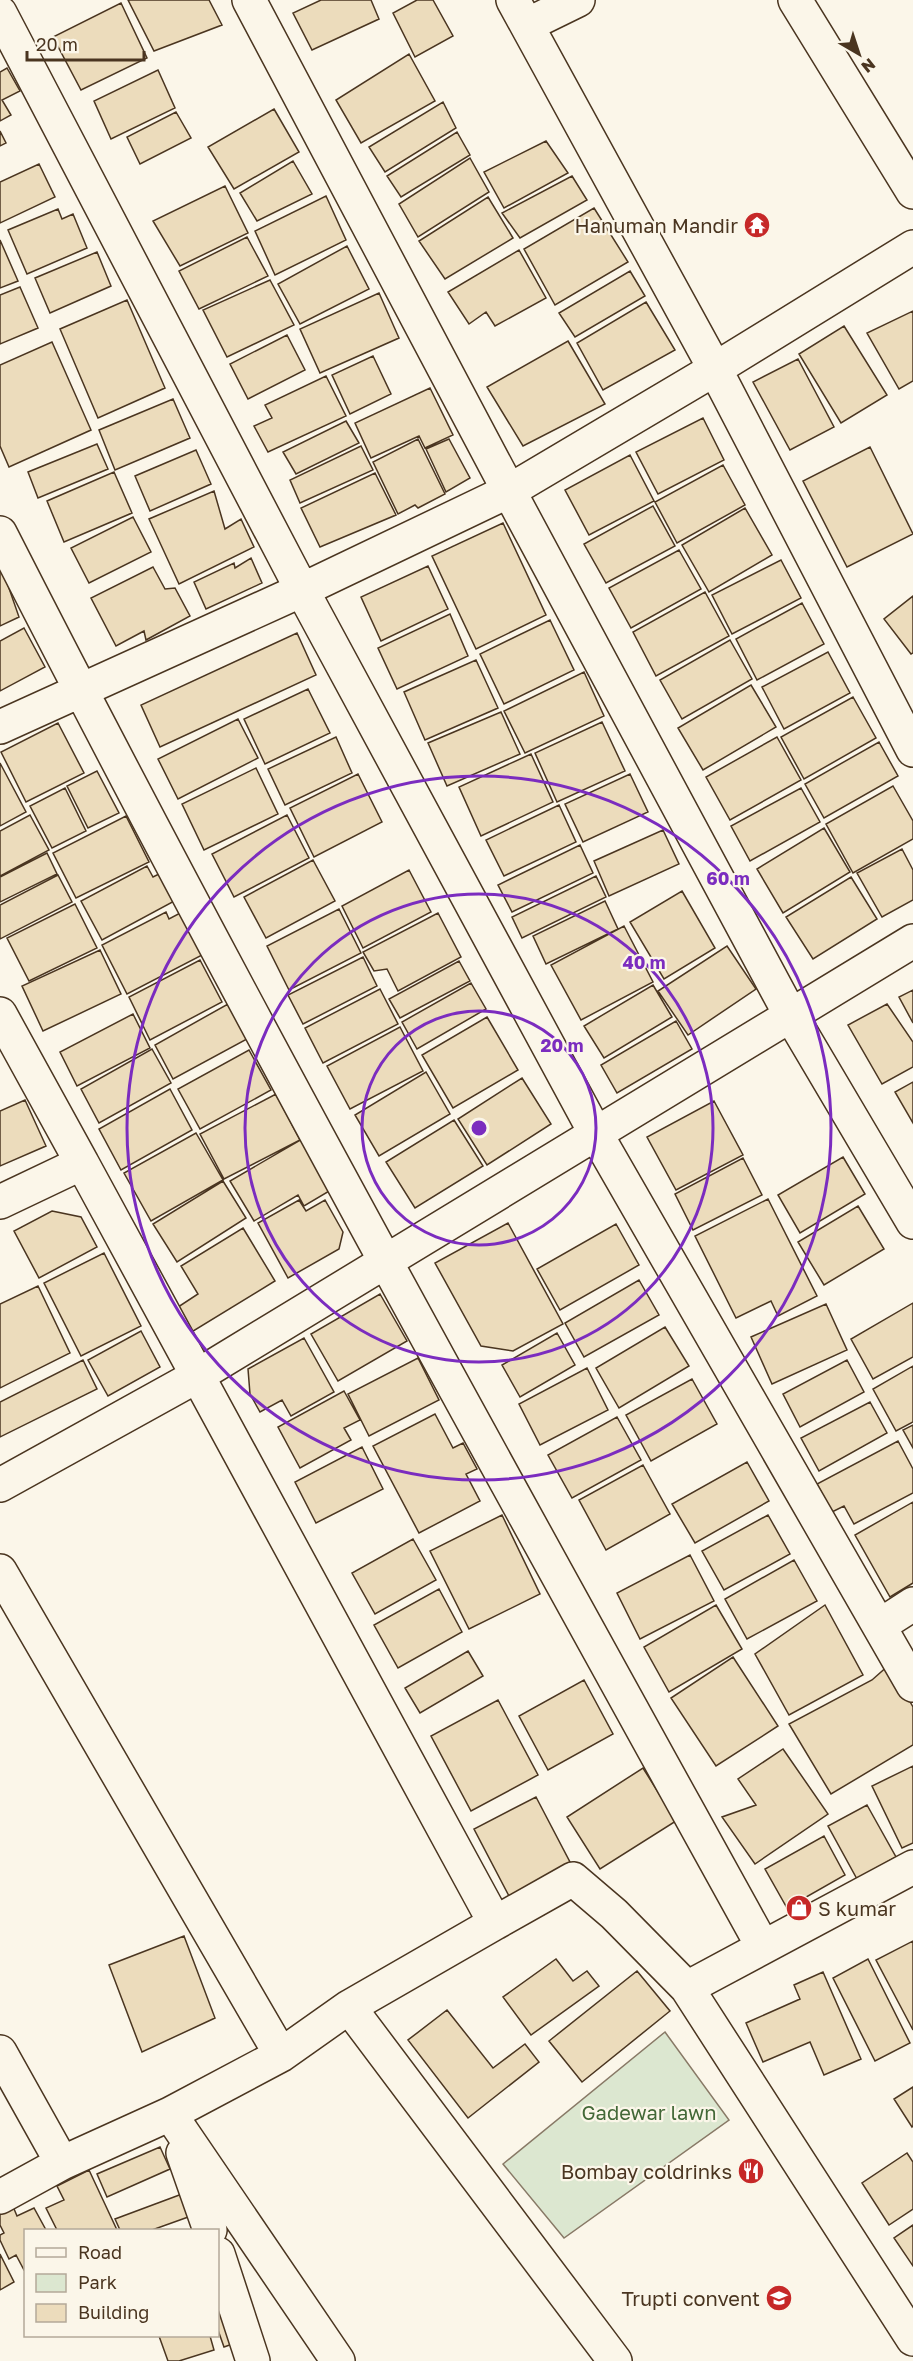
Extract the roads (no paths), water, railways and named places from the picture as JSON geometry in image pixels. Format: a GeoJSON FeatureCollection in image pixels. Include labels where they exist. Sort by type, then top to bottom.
{"type":"FeatureCollection","features":[{"type":"Feature","properties":{"kind":"street"},"geometry":{"type":"LineString","coordinates":[[249,0],[790,1014],[913,1222]]}},
{"type":"Feature","properties":{"kind":"street"},"geometry":{"type":"LineString","coordinates":[[578,0],[520,13],[715,369],[913,750]]}},
{"type":"Feature","properties":{"kind":"street"},"geometry":{"type":"LineString","coordinates":[[795,0],[913,192]]}},
{"type":"Feature","properties":{"kind":"street"},"geometry":{"type":"LineString","coordinates":[[0,13],[302,590],[596,1134],[913,1685]]}},
{"type":"Feature","properties":{"kind":"street"},"geometry":{"type":"LineString","coordinates":[[0,727],[302,590],[509,491],[715,369],[913,246]]}},
{"type":"Feature","properties":{"kind":"street"},"geometry":{"type":"LineString","coordinates":[[0,533],[80,690],[384,1262],[763,1947]]}},
{"type":"Feature","properties":{"kind":"street"},"geometry":{"type":"LineString","coordinates":[[0,1485],[197,1376],[913,941]]}},
{"type":"Feature","properties":{"kind":"street"},"geometry":{"type":"LineString","coordinates":[[0,1014],[495,1923]]}},
{"type":"Feature","properties":{"kind":"street"},"geometry":{"type":"LineString","coordinates":[[0,1202],[82,1163]]}},
{"type":"Feature","properties":{"kind":"street"},"geometry":{"type":"LineString","coordinates":[[0,1571],[281,2055]]}},
{"type":"Feature","properties":{"kind":"street"},"geometry":{"type":"LineString","coordinates":[[879,1626],[913,1604]]}},
{"type":"Feature","properties":{"kind":"street"},"geometry":{"type":"LineString","coordinates":[[687,1988],[913,1867]]}},
{"type":"Feature","properties":{"kind":"street"},"geometry":{"type":"LineString","coordinates":[[0,2197],[62,2163],[170,2114],[281,2055],[349,2007],[573,1879],[614,1914],[687,1988],[913,2339]]}},
{"type":"Feature","properties":{"kind":"street"},"geometry":{"type":"LineString","coordinates":[[349,2007],[615,2361]]}},
{"type":"Feature","properties":{"kind":"street"},"geometry":{"type":"LineString","coordinates":[[0,2052],[62,2163]]}},
{"type":"Feature","properties":{"kind":"street"},"geometry":{"type":"LineString","coordinates":[[170,2114],[210,2229]]}},
{"type":"Feature","properties":{"kind":"street"},"geometry":{"type":"LineString","coordinates":[[170,2114],[338,2361]]}},
{"type":"Feature","properties":{"kind":"street"},"geometry":{"type":"LineString","coordinates":[[219,2257],[254,2361]]}},
{"type":"Feature","properties":{"kind":"place","name":"Hanuman Mandir"},"geometry":{"type":"Point","coordinates":[757,225]}},
{"type":"Feature","properties":{"kind":"place","name":"S kumar"},"geometry":{"type":"Point","coordinates":[799,1908]}},
{"type":"Feature","properties":{"kind":"place","name":"Bombay coldrinks"},"geometry":{"type":"Point","coordinates":[751,2171]}},
{"type":"Feature","properties":{"kind":"place","name":"Trupti convent"},"geometry":{"type":"Point","coordinates":[779,2298]}},
{"type":"Feature","properties":{"kind":"park label","name":"Gadewar lawn"},"geometry":{"type":"Point","coordinates":[649,2112]}}]}
